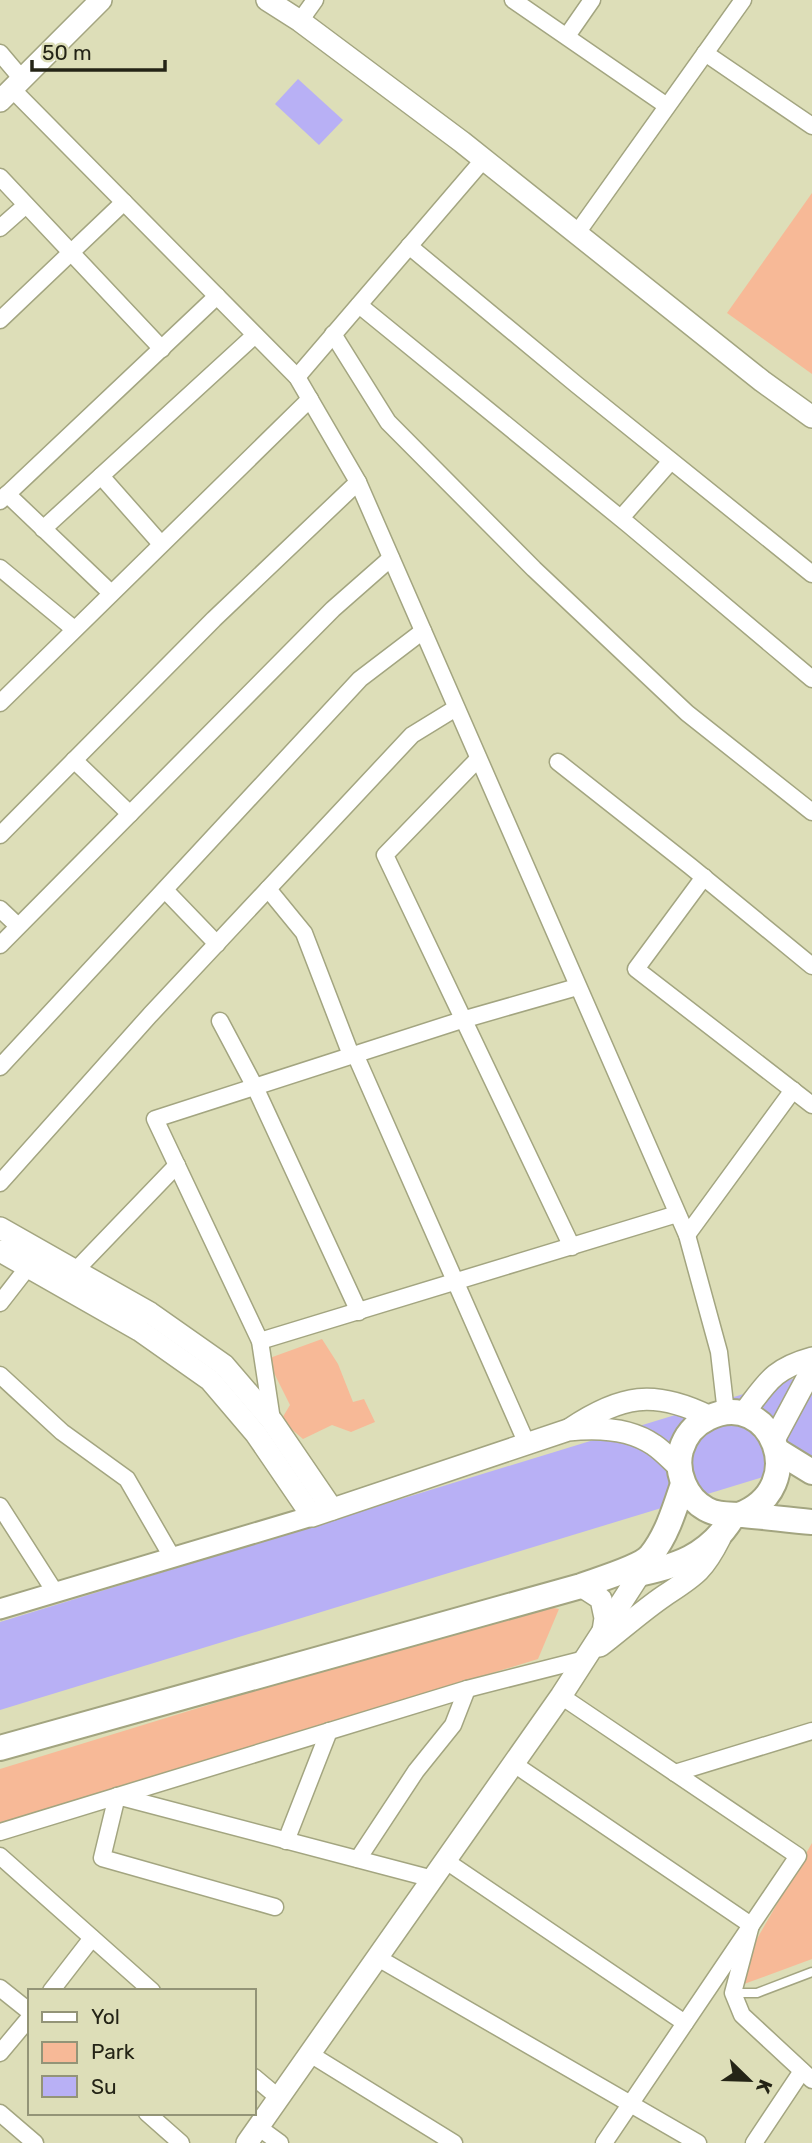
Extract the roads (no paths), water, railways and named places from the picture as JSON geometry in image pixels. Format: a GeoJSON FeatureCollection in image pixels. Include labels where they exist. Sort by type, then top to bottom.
{"type":"FeatureCollection","features":[{"type":"Feature","properties":{"kind":"main road"},"geometry":{"type":"LineString","coordinates":[[12,90],[101,0]]}},
{"type":"Feature","properties":{"kind":"main road"},"geometry":{"type":"LineString","coordinates":[[267,0],[300,21],[484,159],[762,381],[812,417]]}},
{"type":"Feature","properties":{"kind":"main road"},"geometry":{"type":"LineString","coordinates":[[0,1228],[150,1313],[223,1365],[272,1421],[322,1513]]}},
{"type":"Feature","properties":{"kind":"main road"},"geometry":{"type":"LineString","coordinates":[[0,1251],[139,1330],[210,1380],[322,1513]]}},
{"type":"Feature","properties":{"kind":"main road"},"geometry":{"type":"LineString","coordinates":[[253,2135],[561,1696],[645,1566],[669,1524],[681,1476],[681,1450],[688,1434],[701,1422],[726,1415],[774,1374],[792,1363],[812,1358]]}},
{"type":"Feature","properties":{"kind":"main road"},"geometry":{"type":"LineString","coordinates":[[0,1748],[581,1586],[624,1570],[645,1566],[671,1567],[696,1556],[732,1521],[768,1499],[777,1485],[782,1469],[778,1445],[812,1369]]}},
{"type":"Feature","properties":{"kind":"main road"},"geometry":{"type":"LineString","coordinates":[[568,1430],[593,1413],[625,1402],[659,1398],[765,1425],[778,1445],[812,1472]]}},
{"type":"Feature","properties":{"kind":"main road"},"geometry":{"type":"LineString","coordinates":[[322,1513],[568,1430],[590,1428],[634,1434],[655,1445],[681,1476],[693,1499],[707,1510],[732,1521],[812,1522]]}},
{"type":"Feature","properties":{"kind":"main road"},"geometry":{"type":"LineString","coordinates":[[585,1658],[664,1596],[694,1577],[732,1521]]}},
{"type":"Feature","properties":{"kind":"main road"},"geometry":{"type":"LineString","coordinates":[[581,1586],[601,1599],[605,1618],[603,1631]]}},
{"type":"Feature","properties":{"kind":"street"},"geometry":{"type":"LineString","coordinates":[[300,21],[315,0]]}},
{"type":"Feature","properties":{"kind":"street"},"geometry":{"type":"LineString","coordinates":[[513,0],[667,106]]}},
{"type":"Feature","properties":{"kind":"street"},"geometry":{"type":"LineString","coordinates":[[567,36],[592,0]]}},
{"type":"Feature","properties":{"kind":"street"},"geometry":{"type":"LineString","coordinates":[[577,233],[743,0]]}},
{"type":"Feature","properties":{"kind":"street"},"geometry":{"type":"LineString","coordinates":[[0,53],[12,90],[297,377],[358,482],[687,1235],[719,1352],[726,1415]]}},
{"type":"Feature","properties":{"kind":"street"},"geometry":{"type":"LineString","coordinates":[[705,53],[810,120]]}},
{"type":"Feature","properties":{"kind":"street"},"geometry":{"type":"LineString","coordinates":[[297,377],[484,159]]}},
{"type":"Feature","properties":{"kind":"street"},"geometry":{"type":"LineString","coordinates":[[0,177],[162,349]]}},
{"type":"Feature","properties":{"kind":"street"},"geometry":{"type":"LineString","coordinates":[[0,320],[124,202]]}},
{"type":"Feature","properties":{"kind":"street"},"geometry":{"type":"LineString","coordinates":[[0,228],[26,205]]}},
{"type":"Feature","properties":{"kind":"street"},"geometry":{"type":"LineString","coordinates":[[409,246],[812,575]]}},
{"type":"Feature","properties":{"kind":"street"},"geometry":{"type":"LineString","coordinates":[[111,593],[43,529],[3,498],[217,296]]}},
{"type":"Feature","properties":{"kind":"street"},"geometry":{"type":"LineString","coordinates":[[359,305],[812,679]]}},
{"type":"Feature","properties":{"kind":"street"},"geometry":{"type":"LineString","coordinates":[[334,334],[388,422],[534,569],[687,713],[812,812]]}},
{"type":"Feature","properties":{"kind":"street"},"geometry":{"type":"LineString","coordinates":[[43,529],[255,335]]}},
{"type":"Feature","properties":{"kind":"street"},"geometry":{"type":"LineString","coordinates":[[0,703],[310,399]]}},
{"type":"Feature","properties":{"kind":"street"},"geometry":{"type":"LineString","coordinates":[[621,519],[671,461]]}},
{"type":"Feature","properties":{"kind":"street"},"geometry":{"type":"LineString","coordinates":[[101,476],[161,544]]}},
{"type":"Feature","properties":{"kind":"street"},"geometry":{"type":"LineString","coordinates":[[0,835],[214,619],[358,482]]}},
{"type":"Feature","properties":{"kind":"street"},"geometry":{"type":"LineString","coordinates":[[0,945],[333,608],[391,558]]}},
{"type":"Feature","properties":{"kind":"street"},"geometry":{"type":"LineString","coordinates":[[0,568],[74,629]]}},
{"type":"Feature","properties":{"kind":"street"},"geometry":{"type":"LineString","coordinates":[[0,1067],[360,679],[423,631]]}},
{"type":"Feature","properties":{"kind":"street"},"geometry":{"type":"LineString","coordinates":[[0,1183],[412,735],[456,708]]}},
{"type":"Feature","properties":{"kind":"street"},"geometry":{"type":"LineString","coordinates":[[478,759],[384,855],[572,1247]]}},
{"type":"Feature","properties":{"kind":"street"},"geometry":{"type":"LineString","coordinates":[[74,760],[130,814]]}},
{"type":"Feature","properties":{"kind":"street"},"geometry":{"type":"LineString","coordinates":[[558,762],[812,966]]}},
{"type":"Feature","properties":{"kind":"street"},"geometry":{"type":"LineString","coordinates":[[704,877],[636,969],[812,1105]]}},
{"type":"Feature","properties":{"kind":"street"},"geometry":{"type":"LineString","coordinates":[[268,889],[304,933],[353,1055],[527,1444]]}},
{"type":"Feature","properties":{"kind":"street"},"geometry":{"type":"LineString","coordinates":[[165,890],[217,944]]}},
{"type":"Feature","properties":{"kind":"street"},"geometry":{"type":"LineString","coordinates":[[0,909],[18,926]]}},
{"type":"Feature","properties":{"kind":"street"},"geometry":{"type":"LineString","coordinates":[[272,1421],[260,1341],[155,1119],[462,1020],[577,987]]}},
{"type":"Feature","properties":{"kind":"street"},"geometry":{"type":"LineString","coordinates":[[220,1021],[255,1087],[359,1312]]}},
{"type":"Feature","properties":{"kind":"street"},"geometry":{"type":"LineString","coordinates":[[687,1235],[793,1090]]}},
{"type":"Feature","properties":{"kind":"street"},"geometry":{"type":"LineString","coordinates":[[75,1271],[177,1165]]}},
{"type":"Feature","properties":{"kind":"street"},"geometry":{"type":"LineString","coordinates":[[260,1341],[677,1214]]}},
{"type":"Feature","properties":{"kind":"street"},"geometry":{"type":"LineString","coordinates":[[0,1303],[28,1267]]}},
{"type":"Feature","properties":{"kind":"street"},"geometry":{"type":"LineString","coordinates":[[0,1375],[62,1432],[127,1479],[172,1557]]}},
{"type":"Feature","properties":{"kind":"street"},"geometry":{"type":"LineString","coordinates":[[0,1506],[55,1592]]}},
{"type":"Feature","properties":{"kind":"street"},"geometry":{"type":"LineString","coordinates":[[0,1609],[322,1513]]}},
{"type":"Feature","properties":{"kind":"street"},"geometry":{"type":"LineString","coordinates":[[0,1832],[467,1689],[585,1658]]}},
{"type":"Feature","properties":{"kind":"street"},"geometry":{"type":"LineString","coordinates":[[358,1859],[416,1771],[453,1725],[467,1689]]}},
{"type":"Feature","properties":{"kind":"street"},"geometry":{"type":"LineString","coordinates":[[561,1696],[798,1856],[604,2143]]}},
{"type":"Feature","properties":{"kind":"street"},"geometry":{"type":"LineString","coordinates":[[286,1841],[329,1731]]}},
{"type":"Feature","properties":{"kind":"street"},"geometry":{"type":"LineString","coordinates":[[676,1773],[812,1731]]}},
{"type":"Feature","properties":{"kind":"street"},"geometry":{"type":"LineString","coordinates":[[514,1764],[751,1925]]}},
{"type":"Feature","properties":{"kind":"street"},"geometry":{"type":"LineString","coordinates":[[117,1796],[358,1859],[440,1870],[685,2023]]}},
{"type":"Feature","properties":{"kind":"street"},"geometry":{"type":"LineString","coordinates":[[117,1796],[102,1858],[275,1908]]}},
{"type":"Feature","properties":{"kind":"street"},"geometry":{"type":"LineString","coordinates":[[0,1856],[150,1989]]}},
{"type":"Feature","properties":{"kind":"street"},"geometry":{"type":"LineString","coordinates":[[751,1925],[733,1993],[742,2015],[807,2075],[754,2143]]}},
{"type":"Feature","properties":{"kind":"street"},"geometry":{"type":"LineString","coordinates":[[53,1989],[92,1938]]}},
{"type":"Feature","properties":{"kind":"street"},"geometry":{"type":"LineString","coordinates":[[378,1958],[698,2143]]}},
{"type":"Feature","properties":{"kind":"street"},"geometry":{"type":"LineString","coordinates":[[0,1987],[28,2013]]}},
{"type":"Feature","properties":{"kind":"street"},"geometry":{"type":"LineString","coordinates":[[0,2053],[28,2018]]}},
{"type":"Feature","properties":{"kind":"street"},"geometry":{"type":"LineString","coordinates":[[310,2054],[454,2143]]}},
{"type":"Feature","properties":{"kind":"street"},"geometry":{"type":"LineString","coordinates":[[256,2079],[279,2098]]}},
{"type":"Feature","properties":{"kind":"street"},"geometry":{"type":"LineString","coordinates":[[0,2113],[35,2143]]}},
{"type":"Feature","properties":{"kind":"street"},"geometry":{"type":"LineString","coordinates":[[150,2115],[181,2143]]}},
{"type":"Feature","properties":{"kind":"street"},"geometry":{"type":"LineString","coordinates":[[253,2135],[280,2143]]}},
{"type":"Feature","properties":{"kind":"lane"},"geometry":{"type":"LineString","coordinates":[[733,1993],[757,1993],[812,1972]]}},
{"type":"Feature","properties":{"kind":"water"},"geometry":{"type":"Polygon","coordinates":[[[298,79],[343,120],[319,145],[275,104],[298,79]]]}},
{"type":"Feature","properties":{"kind":"water"},"geometry":{"type":"Polygon","coordinates":[[[812,1373],[812,1462],[0,1710],[0,1622],[812,1373]]]}}]}
